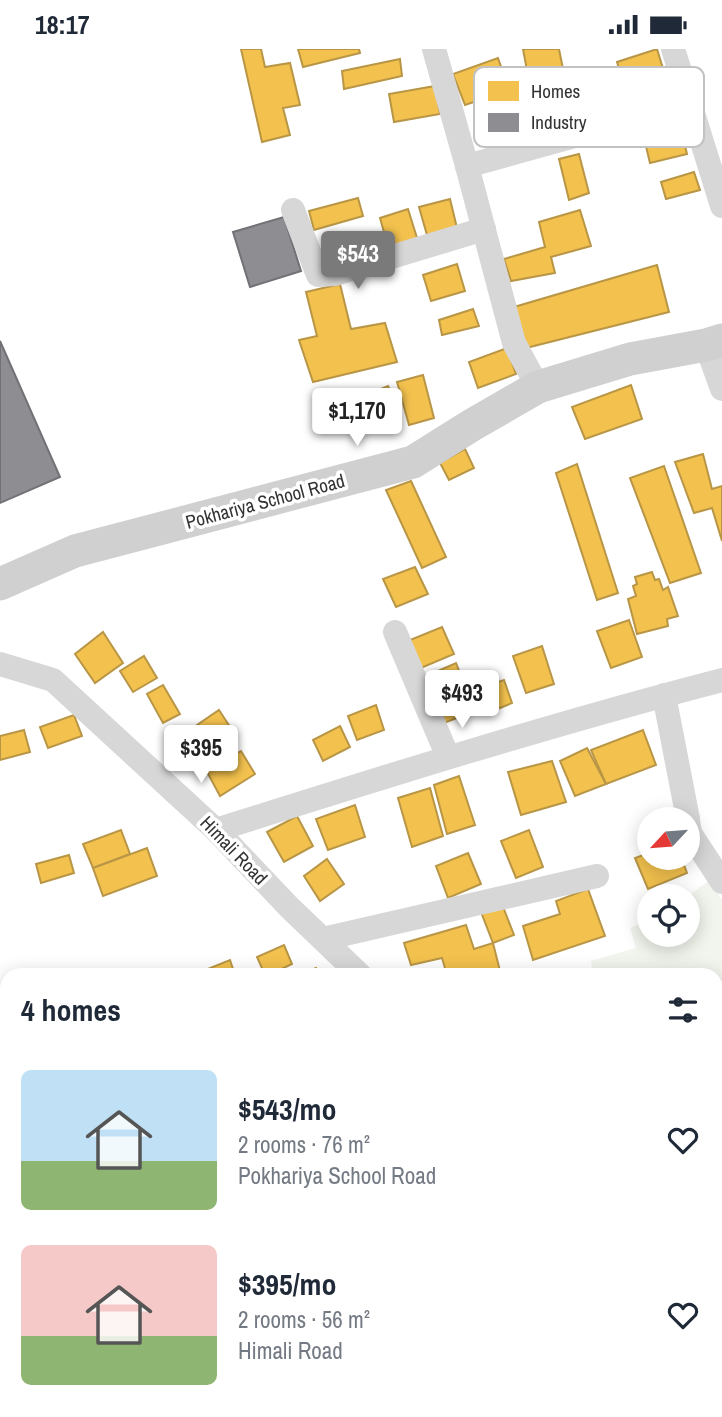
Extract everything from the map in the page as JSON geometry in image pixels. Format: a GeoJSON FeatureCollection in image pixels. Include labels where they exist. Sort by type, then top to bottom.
{"type":"FeatureCollection","features":[{"type":"Feature","properties":{"kind":"main road","name":"Pokhariya School Road"},"geometry":{"type":"LineString","coordinates":[[0,584],[75,551],[414,462],[538,387],[630,359],[714,342]]}},
{"type":"Feature","properties":{"kind":"street"},"geometry":{"type":"LineString","coordinates":[[434,49],[514,343],[538,387]]}},
{"type":"Feature","properties":{"kind":"street"},"geometry":{"type":"LineString","coordinates":[[673,49],[679,67]]}},
{"type":"Feature","properties":{"kind":"street"},"geometry":{"type":"LineString","coordinates":[[467,166],[535,147]]}},
{"type":"Feature","properties":{"kind":"street"},"geometry":{"type":"LineString","coordinates":[[704,147],[722,206]]}},
{"type":"Feature","properties":{"kind":"street"},"geometry":{"type":"LineString","coordinates":[[293,210],[318,275],[335,274],[484,229]]}},
{"type":"Feature","properties":{"kind":"street"},"geometry":{"type":"LineString","coordinates":[[714,342],[722,389]]}},
{"type":"Feature","properties":{"kind":"street"},"geometry":{"type":"LineString","coordinates":[[395,632],[449,757]]}},
{"type":"Feature","properties":{"kind":"street","name":"Himali Road"},"geometry":{"type":"LineString","coordinates":[[0,664],[53,680],[216,830],[289,907],[353,968]]}},
{"type":"Feature","properties":{"kind":"street"},"geometry":{"type":"LineString","coordinates":[[216,830],[449,757],[722,680]]}},
{"type":"Feature","properties":{"kind":"street"},"geometry":{"type":"LineString","coordinates":[[664,695],[686,807]]}},
{"type":"Feature","properties":{"kind":"street"},"geometry":{"type":"LineString","coordinates":[[700,848],[722,882]]}},
{"type":"Feature","properties":{"kind":"street"},"geometry":{"type":"LineString","coordinates":[[323,939],[597,876]]}},
{"type":"Feature","properties":{"kind":"shaded area"},"geometry":{"type":"Polygon","coordinates":[[[710,880],[722,900],[722,968],[592,968],[591,961],[636,948],[630,928],[637,925],[637,947],[700,947],[700,887],[710,880]]]}},
{"type":"Feature","properties":{"kind":"building: Homes"},"geometry":{"type":"Polygon","coordinates":[[[241,49],[261,49],[265,67],[290,63],[300,105],[283,108],[290,135],[262,142],[241,49]]]}},
{"type":"Feature","properties":{"kind":"building: Homes"},"geometry":{"type":"Polygon","coordinates":[[[298,49],[359,49],[360,53],[303,67],[298,49]]]}},
{"type":"Feature","properties":{"kind":"building: Homes"},"geometry":{"type":"Polygon","coordinates":[[[523,49],[559,49],[563,67],[526,67],[523,49]]]}},
{"type":"Feature","properties":{"kind":"building: Homes"},"geometry":{"type":"Polygon","coordinates":[[[657,49],[663,67],[619,67],[617,62],[657,49]]]}},
{"type":"Feature","properties":{"kind":"building: Homes"},"geometry":{"type":"Polygon","coordinates":[[[498,58],[501,67],[474,67],[474,102],[465,105],[453,74],[498,58]]]}},
{"type":"Feature","properties":{"kind":"building: Homes"},"geometry":{"type":"Polygon","coordinates":[[[400,59],[402,76],[344,89],[342,71],[400,59]]]}},
{"type":"Feature","properties":{"kind":"building: Homes"},"geometry":{"type":"Polygon","coordinates":[[[435,86],[440,114],[394,122],[389,94],[435,86]]]}},
{"type":"Feature","properties":{"kind":"building: Homes"},"geometry":{"type":"Polygon","coordinates":[[[646,147],[685,147],[687,154],[650,163],[646,147]]]}},
{"type":"Feature","properties":{"kind":"building: Homes"},"geometry":{"type":"Polygon","coordinates":[[[579,154],[589,193],[569,200],[559,159],[579,154]]]}},
{"type":"Feature","properties":{"kind":"building: Homes"},"geometry":{"type":"Polygon","coordinates":[[[694,172],[700,190],[666,199],[661,182],[694,172]]]}},
{"type":"Feature","properties":{"kind":"building: Homes"},"geometry":{"type":"Polygon","coordinates":[[[358,198],[363,216],[314,230],[309,211],[358,198]]]}},
{"type":"Feature","properties":{"kind":"building: Homes"},"geometry":{"type":"Polygon","coordinates":[[[450,199],[457,228],[427,235],[419,207],[450,199]]]}},
{"type":"Feature","properties":{"kind":"building: Homes"},"geometry":{"type":"Polygon","coordinates":[[[408,209],[418,241],[389,250],[380,218],[408,209]]]}},
{"type":"Feature","properties":{"kind":"building: Homes"},"geometry":{"type":"Polygon","coordinates":[[[580,210],[591,246],[551,257],[555,273],[511,281],[504,259],[545,247],[539,222],[580,210]]]}},
{"type":"Feature","properties":{"kind":"building: Homes"},"geometry":{"type":"Polygon","coordinates":[[[457,264],[465,291],[431,301],[423,275],[457,264]]]}},
{"type":"Feature","properties":{"kind":"building: Homes"},"geometry":{"type":"Polygon","coordinates":[[[657,265],[669,312],[526,348],[514,307],[657,265]]]}},
{"type":"Feature","properties":{"kind":"building: Homes"},"geometry":{"type":"Polygon","coordinates":[[[340,284],[351,329],[385,323],[397,362],[313,382],[299,340],[317,336],[306,292],[340,284]]]}},
{"type":"Feature","properties":{"kind":"building: Homes"},"geometry":{"type":"Polygon","coordinates":[[[473,309],[479,326],[442,335],[439,320],[473,309]]]}},
{"type":"Feature","properties":{"kind":"building: Homes"},"geometry":{"type":"Polygon","coordinates":[[[507,348],[516,374],[478,388],[469,362],[507,348]]]}},
{"type":"Feature","properties":{"kind":"building: Homes"},"geometry":{"type":"Polygon","coordinates":[[[423,375],[434,418],[409,425],[397,382],[423,375]]]}},
{"type":"Feature","properties":{"kind":"building: Homes"},"geometry":{"type":"Polygon","coordinates":[[[631,385],[642,419],[585,439],[572,407],[631,385]]]}},
{"type":"Feature","properties":{"kind":"building: Homes"},"geometry":{"type":"Polygon","coordinates":[[[388,386],[399,412],[363,427],[351,401],[388,386]]]}},
{"type":"Feature","properties":{"kind":"building: Homes"},"geometry":{"type":"Polygon","coordinates":[[[465,449],[474,468],[449,480],[440,463],[465,449]]]}},
{"type":"Feature","properties":{"kind":"building: Homes"},"geometry":{"type":"Polygon","coordinates":[[[703,454],[712,489],[722,486],[722,541],[712,508],[694,513],[675,462],[703,454]]]}},
{"type":"Feature","properties":{"kind":"building: Homes"},"geometry":{"type":"Polygon","coordinates":[[[577,464],[618,593],[597,600],[556,473],[577,464]]]}},
{"type":"Feature","properties":{"kind":"building: Homes"},"geometry":{"type":"Polygon","coordinates":[[[664,466],[701,573],[670,583],[630,478],[664,466]]]}},
{"type":"Feature","properties":{"kind":"building: Homes"},"geometry":{"type":"Polygon","coordinates":[[[411,481],[446,557],[422,568],[386,490],[411,481]]]}},
{"type":"Feature","properties":{"kind":"building: Homes"},"geometry":{"type":"Polygon","coordinates":[[[415,567],[428,594],[396,607],[383,579],[415,567]]]}},
{"type":"Feature","properties":{"kind":"building: Homes"},"geometry":{"type":"Polygon","coordinates":[[[652,572],[655,580],[659,579],[663,590],[668,587],[678,616],[667,619],[668,626],[637,634],[628,599],[636,596],[633,586],[637,584],[635,577],[652,572]]]}},
{"type":"Feature","properties":{"kind":"building: Homes"},"geometry":{"type":"Polygon","coordinates":[[[629,620],[642,657],[611,668],[597,631],[629,620]]]}},
{"type":"Feature","properties":{"kind":"building: Homes"},"geometry":{"type":"Polygon","coordinates":[[[442,627],[454,654],[421,668],[410,640],[442,627]]]}},
{"type":"Feature","properties":{"kind":"building: Homes"},"geometry":{"type":"Polygon","coordinates":[[[103,632],[123,663],[95,683],[75,654],[103,632]]]}},
{"type":"Feature","properties":{"kind":"building: Homes"},"geometry":{"type":"Polygon","coordinates":[[[542,646],[554,684],[526,693],[513,656],[542,646]]]}},
{"type":"Feature","properties":{"kind":"building: Homes"},"geometry":{"type":"Polygon","coordinates":[[[144,656],[157,678],[133,692],[120,671],[144,656]]]}},
{"type":"Feature","properties":{"kind":"building: Homes"},"geometry":{"type":"Polygon","coordinates":[[[456,663],[475,711],[444,723],[424,677],[456,663]]]}},
{"type":"Feature","properties":{"kind":"building: Homes"},"geometry":{"type":"Polygon","coordinates":[[[504,680],[512,703],[488,713],[478,689],[504,680]]]}},
{"type":"Feature","properties":{"kind":"building: Homes"},"geometry":{"type":"Polygon","coordinates":[[[163,685],[180,714],[163,723],[147,694],[163,685]]]}},
{"type":"Feature","properties":{"kind":"building: Homes"},"geometry":{"type":"Polygon","coordinates":[[[376,705],[384,730],[357,740],[348,716],[376,705]]]}},
{"type":"Feature","properties":{"kind":"building: Homes"},"geometry":{"type":"Polygon","coordinates":[[[219,710],[234,733],[198,759],[181,736],[219,710]]]}},
{"type":"Feature","properties":{"kind":"building: Homes"},"geometry":{"type":"Polygon","coordinates":[[[74,715],[82,736],[48,748],[40,727],[74,715]]]}},
{"type":"Feature","properties":{"kind":"building: Homes"},"geometry":{"type":"Polygon","coordinates":[[[340,726],[350,747],[323,761],[313,740],[340,726]]]}},
{"type":"Feature","properties":{"kind":"building: Homes"},"geometry":{"type":"Polygon","coordinates":[[[24,730],[30,752],[0,760],[0,736],[24,730]]]}},
{"type":"Feature","properties":{"kind":"building: Homes"},"geometry":{"type":"Polygon","coordinates":[[[643,730],[656,765],[606,784],[591,750],[643,730]]]}},
{"type":"Feature","properties":{"kind":"building: Homes"},"geometry":{"type":"Polygon","coordinates":[[[587,748],[606,784],[575,796],[560,761],[587,748]]]}},
{"type":"Feature","properties":{"kind":"building: Homes"},"geometry":{"type":"Polygon","coordinates":[[[241,751],[255,774],[220,796],[206,770],[241,751]]]}},
{"type":"Feature","properties":{"kind":"building: Homes"},"geometry":{"type":"Polygon","coordinates":[[[552,761],[566,802],[521,815],[508,772],[552,761]]]}},
{"type":"Feature","properties":{"kind":"building: Homes"},"geometry":{"type":"Polygon","coordinates":[[[459,776],[475,825],[447,834],[434,785],[459,776]]]}},
{"type":"Feature","properties":{"kind":"building: Homes"},"geometry":{"type":"Polygon","coordinates":[[[430,788],[443,836],[412,847],[398,798],[430,788]]]}},
{"type":"Feature","properties":{"kind":"building: Homes"},"geometry":{"type":"Polygon","coordinates":[[[355,805],[365,837],[328,850],[316,819],[355,805]]]}},
{"type":"Feature","properties":{"kind":"building: Homes"},"geometry":{"type":"Polygon","coordinates":[[[297,816],[313,846],[284,862],[267,832],[297,816]]]}},
{"type":"Feature","properties":{"kind":"building: Homes"},"geometry":{"type":"Polygon","coordinates":[[[121,830],[130,854],[93,868],[83,844],[121,830]]]}},
{"type":"Feature","properties":{"kind":"building: Homes"},"geometry":{"type":"Polygon","coordinates":[[[529,830],[543,867],[516,878],[501,841],[529,830]]]}},
{"type":"Feature","properties":{"kind":"building: Homes"},"geometry":{"type":"Polygon","coordinates":[[[147,848],[157,876],[103,896],[93,868],[147,848]]]}},
{"type":"Feature","properties":{"kind":"building: Homes"},"geometry":{"type":"Polygon","coordinates":[[[468,853],[481,884],[448,898],[436,866],[468,853]]]}},
{"type":"Feature","properties":{"kind":"building: Homes"},"geometry":{"type":"Polygon","coordinates":[[[69,855],[74,873],[41,883],[36,864],[69,855]]]}},
{"type":"Feature","properties":{"kind":"building: Homes"},"geometry":{"type":"Polygon","coordinates":[[[327,859],[344,884],[320,901],[304,876],[327,859]]]}},
{"type":"Feature","properties":{"kind":"building: Homes"},"geometry":{"type":"Polygon","coordinates":[[[640,870],[686,870],[687,873],[660,884],[646,884],[640,870]]]}},
{"type":"Feature","properties":{"kind":"building: Homes"},"geometry":{"type":"Polygon","coordinates":[[[588,889],[605,936],[533,960],[523,926],[560,914],[556,901],[588,889]]]}},
{"type":"Feature","properties":{"kind":"building: Homes"},"geometry":{"type":"Polygon","coordinates":[[[502,904],[514,935],[493,943],[481,912],[502,904]]]}},
{"type":"Feature","properties":{"kind":"building: Homes"},"geometry":{"type":"Polygon","coordinates":[[[466,925],[474,949],[493,943],[499,968],[445,968],[442,958],[411,965],[404,943],[466,925]]]}},
{"type":"Feature","properties":{"kind":"building: Homes"},"geometry":{"type":"Polygon","coordinates":[[[284,945],[292,964],[284,968],[262,968],[257,957],[284,945]]]}},
{"type":"Feature","properties":{"kind":"building: Homes"},"geometry":{"type":"Polygon","coordinates":[[[230,960],[233,968],[210,968],[230,960]]]}},
{"type":"Feature","properties":{"kind":"building: Industry"},"geometry":{"type":"Polygon","coordinates":[[[284,217],[301,271],[250,287],[233,232],[284,217]]]}},
{"type":"Feature","properties":{"kind":"building: Industry"},"geometry":{"type":"Polygon","coordinates":[[[0,341],[60,477],[0,503],[0,341]]]}}]}
